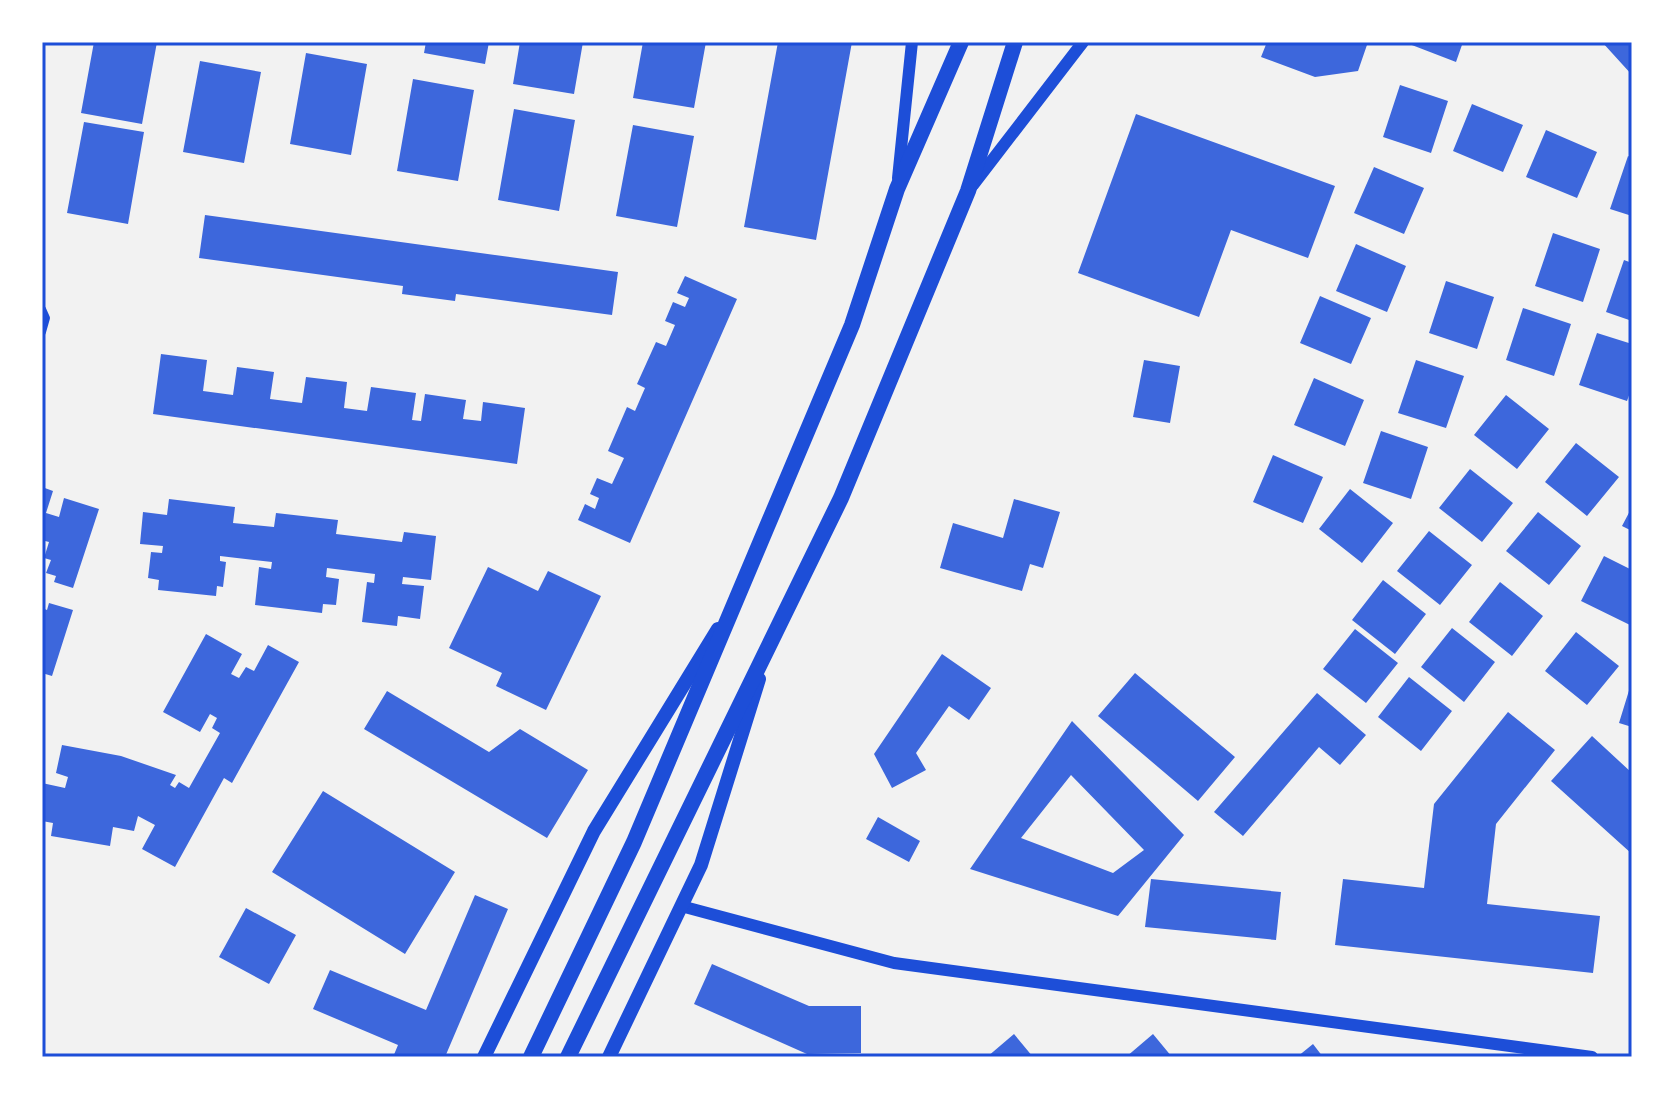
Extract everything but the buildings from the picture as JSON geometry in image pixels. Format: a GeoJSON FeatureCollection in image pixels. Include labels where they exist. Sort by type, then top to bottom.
{"type":"FeatureCollection","features":[{"type":"Feature","properties":{"kind":"main road"},"geometry":{"type":"LineString","coordinates":[[531,1057],[634,842],[852,325],[897,189],[961,42]]}},
{"type":"Feature","properties":{"kind":"main road"},"geometry":{"type":"LineString","coordinates":[[568,1057],[841,498],[968,191],[1015,42]]}},
{"type":"Feature","properties":{"kind":"main road"},"geometry":{"type":"LineString","coordinates":[[484,1057],[594,831],[737,598]]}},
{"type":"Feature","properties":{"kind":"main road"},"geometry":{"type":"LineString","coordinates":[[609,1057],[701,865],[769,645]]}},
{"type":"Feature","properties":{"kind":"street"},"geometry":{"type":"LineString","coordinates":[[897,189],[912,42]]}},
{"type":"Feature","properties":{"kind":"street"},"geometry":{"type":"LineString","coordinates":[[968,191],[1083,42]]}},
{"type":"Feature","properties":{"kind":"street"},"geometry":{"type":"LineString","coordinates":[[42,309],[46,318],[42,332]]}},
{"type":"Feature","properties":{"kind":"street"},"geometry":{"type":"LineString","coordinates":[[681,906],[894,963],[1592,1057]]}}]}
